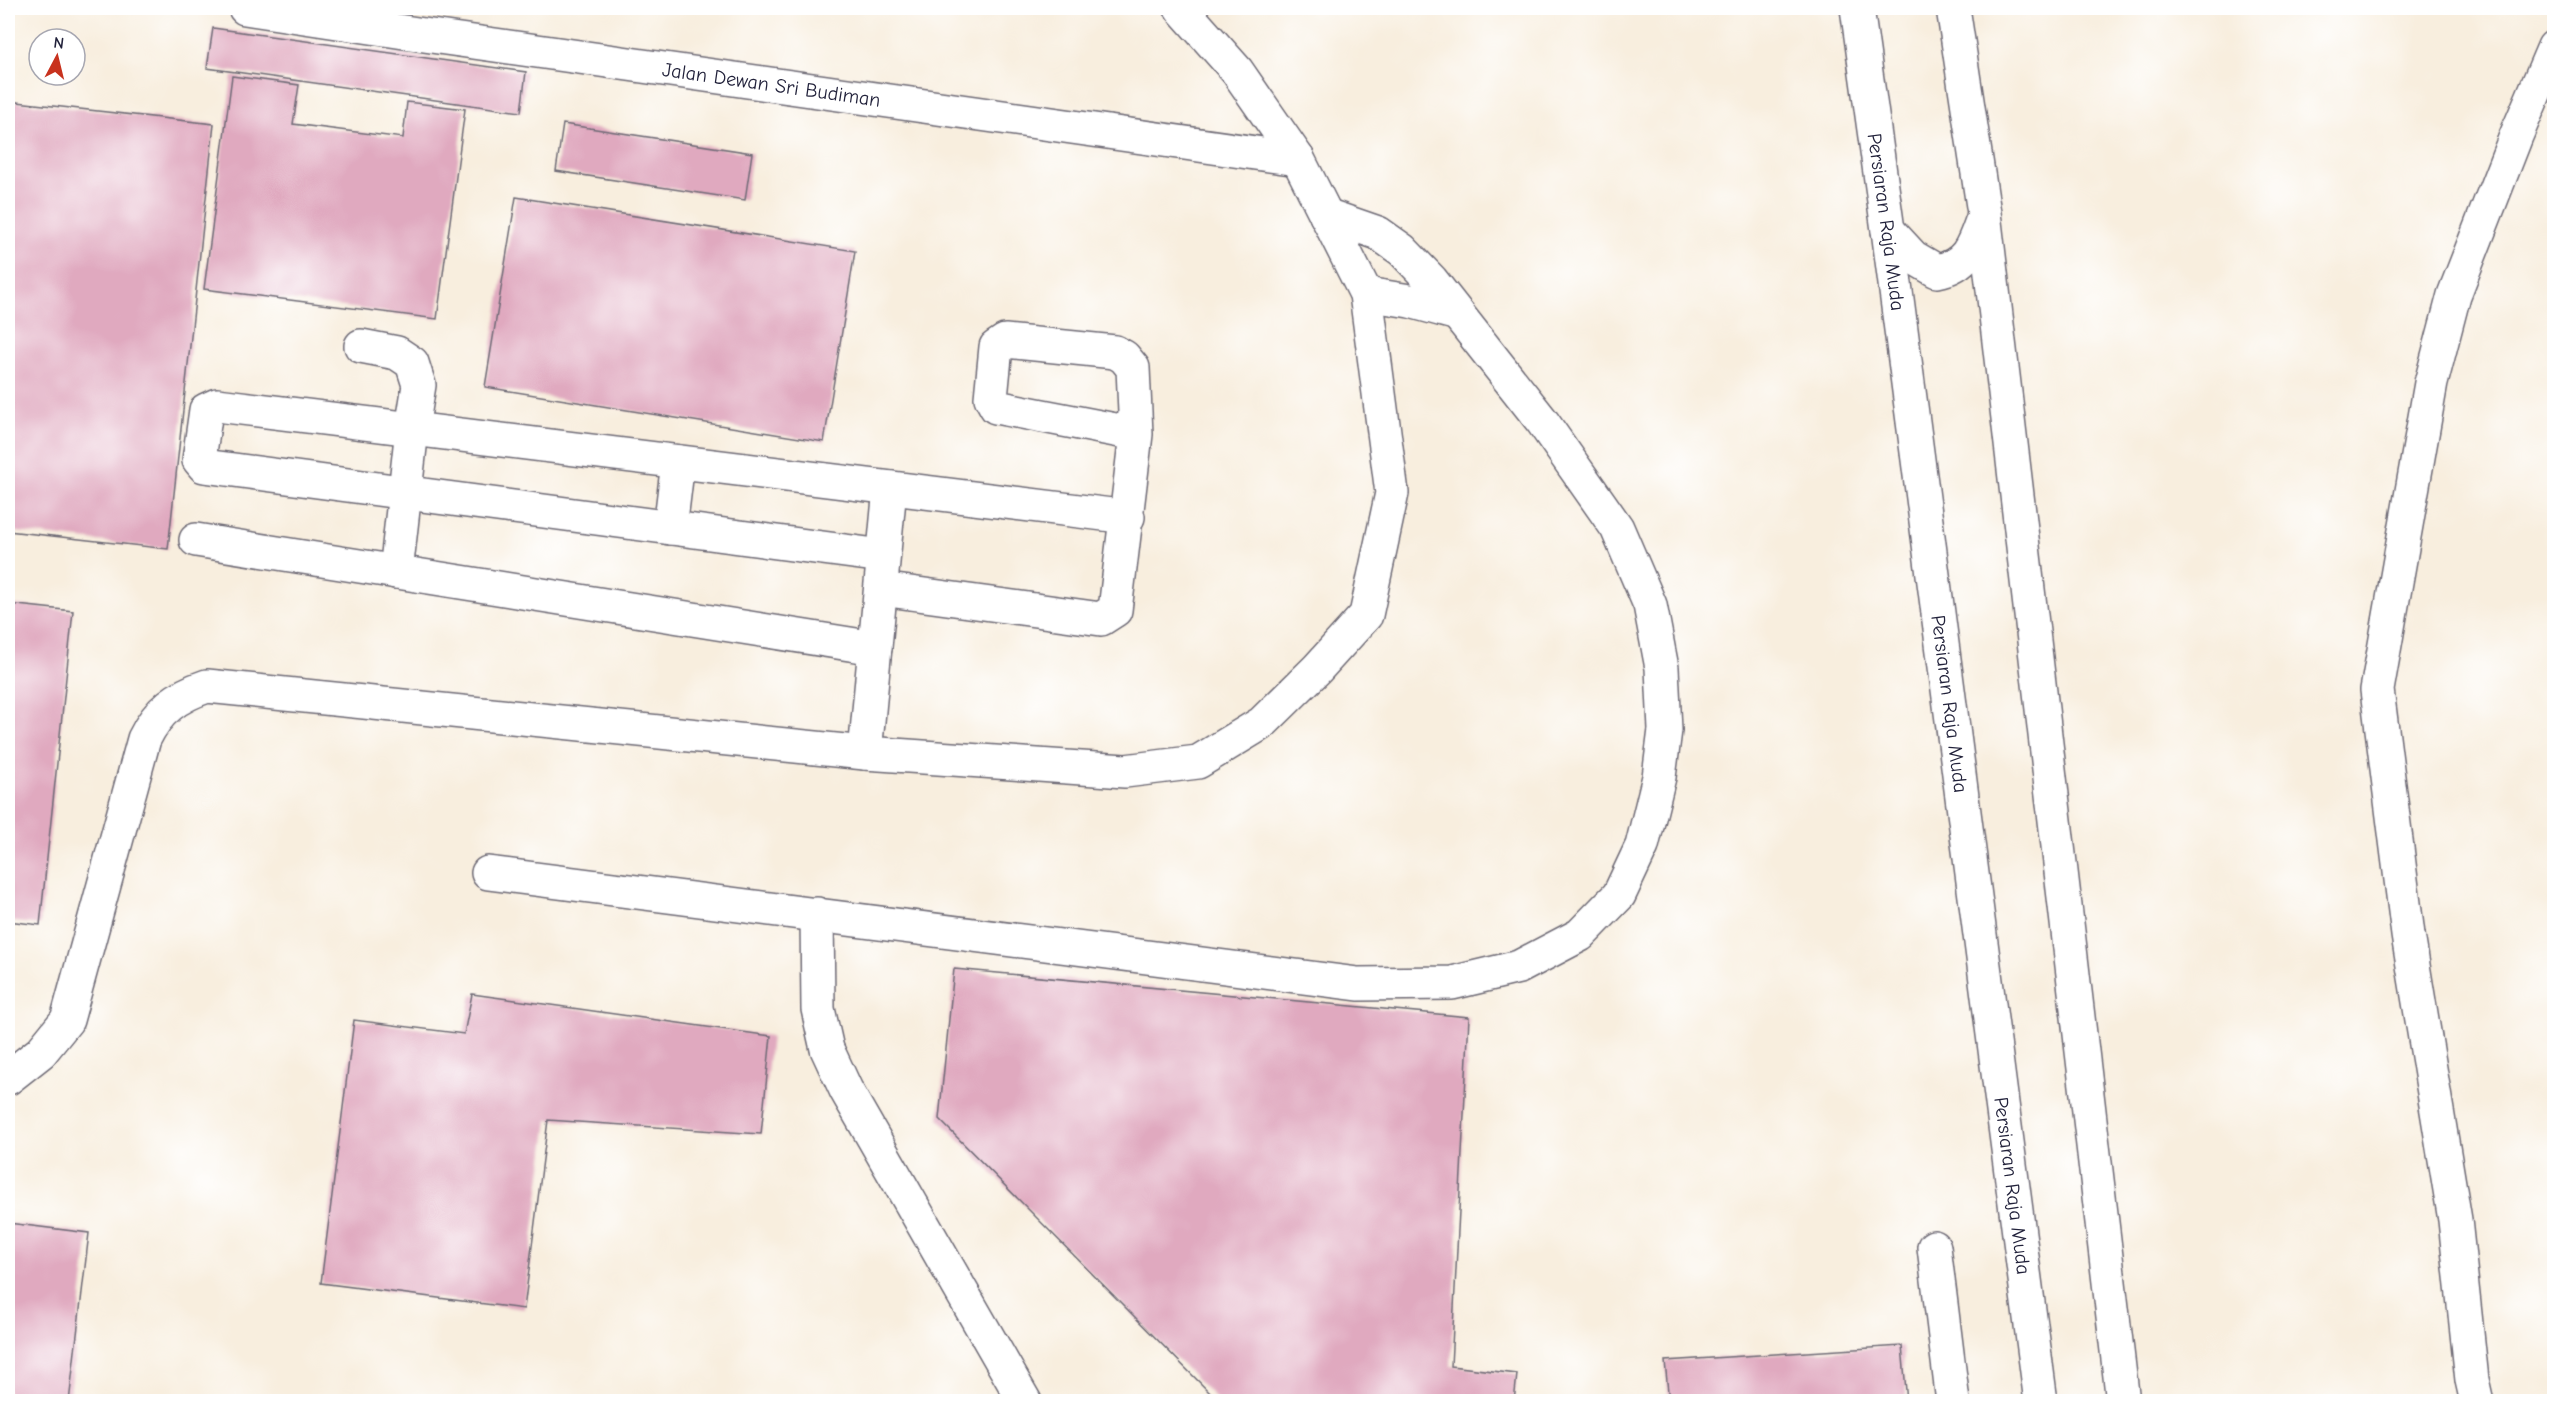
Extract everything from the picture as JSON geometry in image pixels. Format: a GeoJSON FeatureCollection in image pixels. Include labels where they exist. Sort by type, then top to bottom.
{"type":"FeatureCollection","features":[{"type":"Feature","properties":{"kind":"main road","name":"Jalan Dewan Sri Budiman"},"geometry":{"type":"LineString","coordinates":[[245,8],[1298,159]]}},
{"type":"Feature","properties":{"kind":"main road"},"geometry":{"type":"LineString","coordinates":[[8,1078],[41,1052],[67,1020],[144,738],[152,721],[166,706],[185,693],[207,686],[865,753],[1125,771],[1198,762],[1262,723],[1317,669],[1366,615],[1392,493],[1366,294],[1298,159],[1237,71],[1181,8]]}},
{"type":"Feature","properties":{"kind":"main road","name":"Persiaran Raja Muda"},"geometry":{"type":"LineString","coordinates":[[1857,8],[2041,1401]]}},
{"type":"Feature","properties":{"kind":"main road"},"geometry":{"type":"LineString","coordinates":[[1953,8],[1984,213],[2123,1401]]}},
{"type":"Feature","properties":{"kind":"main road"},"geometry":{"type":"LineString","coordinates":[[2481,1394],[2408,935],[2376,690],[2431,383],[2454,295],[2516,136],[2554,47]]}},
{"type":"Feature","properties":{"kind":"main road"},"geometry":{"type":"LineString","coordinates":[[1888,230],[1912,257],[1937,271],[1951,268],[1970,251],[1984,213]]}},
{"type":"Feature","properties":{"kind":"main road"},"geometry":{"type":"LineString","coordinates":[[488,873],[1358,984],[1452,983],[1519,967],[1580,935],[1619,895],[1642,846],[1659,777],[1665,730],[1662,668],[1650,605],[1617,528],[1542,421],[1431,280],[1401,250],[1378,233],[1326,215]]}},
{"type":"Feature","properties":{"kind":"main road"},"geometry":{"type":"LineString","coordinates":[[1366,294],[1410,301],[1458,314]]}},
{"type":"Feature","properties":{"kind":"main road"},"geometry":{"type":"LineString","coordinates":[[881,589],[1101,619],[1115,610],[1128,517],[1136,434],[1133,368],[1124,357],[1115,352],[1005,341],[996,347],[991,398],[996,407],[1136,434]]}},
{"type":"Feature","properties":{"kind":"main road"},"geometry":{"type":"LineString","coordinates":[[361,346],[397,353],[412,363],[419,385],[396,572]]}},
{"type":"Feature","properties":{"kind":"main road"},"geometry":{"type":"LineString","coordinates":[[883,556],[204,466],[199,460],[206,410],[217,405],[1128,517]]}},
{"type":"Feature","properties":{"kind":"main road"},"geometry":{"type":"LineString","coordinates":[[670,528],[678,462]]}},
{"type":"Feature","properties":{"kind":"main road"},"geometry":{"type":"LineString","coordinates":[[865,753],[890,488]]}},
{"type":"Feature","properties":{"kind":"main road"},"geometry":{"type":"LineString","coordinates":[[196,540],[875,648]]}},
{"type":"Feature","properties":{"kind":"main road"},"geometry":{"type":"LineString","coordinates":[[817,914],[818,1009],[827,1049],[846,1090],[1025,1401]]}},
{"type":"Feature","properties":{"kind":"main road"},"geometry":{"type":"LineString","coordinates":[[1934,1247],[1953,1401]]}},
{"type":"Feature","properties":{"kind":"building"},"geometry":{"type":"Polygon","coordinates":[[[213,28],[526,72],[521,112],[207,68],[213,28]]]}},
{"type":"Feature","properties":{"kind":"building"},"geometry":{"type":"Polygon","coordinates":[[[232,76],[299,85],[293,124],[403,138],[407,102],[465,109],[437,319],[204,289],[232,76]]]}},
{"type":"Feature","properties":{"kind":"building"},"geometry":{"type":"Polygon","coordinates":[[[8,101],[214,124],[168,549],[8,531],[8,101]]]}},
{"type":"Feature","properties":{"kind":"building"},"geometry":{"type":"Polygon","coordinates":[[[563,124],[752,153],[745,200],[556,171],[563,124]]]}},
{"type":"Feature","properties":{"kind":"building"},"geometry":{"type":"Polygon","coordinates":[[[516,197],[855,251],[824,442],[485,387],[516,197]]]}},
{"type":"Feature","properties":{"kind":"building"},"geometry":{"type":"Polygon","coordinates":[[[8,604],[73,611],[40,925],[8,921],[8,604]]]}},
{"type":"Feature","properties":{"kind":"building"},"geometry":{"type":"Polygon","coordinates":[[[954,969],[1469,1017],[1451,1366],[1517,1374],[1514,1402],[1219,1402],[939,1119],[954,969]]]}},
{"type":"Feature","properties":{"kind":"building"},"geometry":{"type":"Polygon","coordinates":[[[472,994],[771,1036],[761,1134],[548,1120],[524,1309],[321,1283],[354,1020],[464,1034],[472,994]]]}},
{"type":"Feature","properties":{"kind":"building"},"geometry":{"type":"Polygon","coordinates":[[[8,1223],[89,1233],[69,1402],[8,1402],[8,1223]]]}},
{"type":"Feature","properties":{"kind":"building"},"geometry":{"type":"Polygon","coordinates":[[[1902,1346],[1907,1402],[1669,1402],[1665,1361],[1902,1346]]]}}]}
